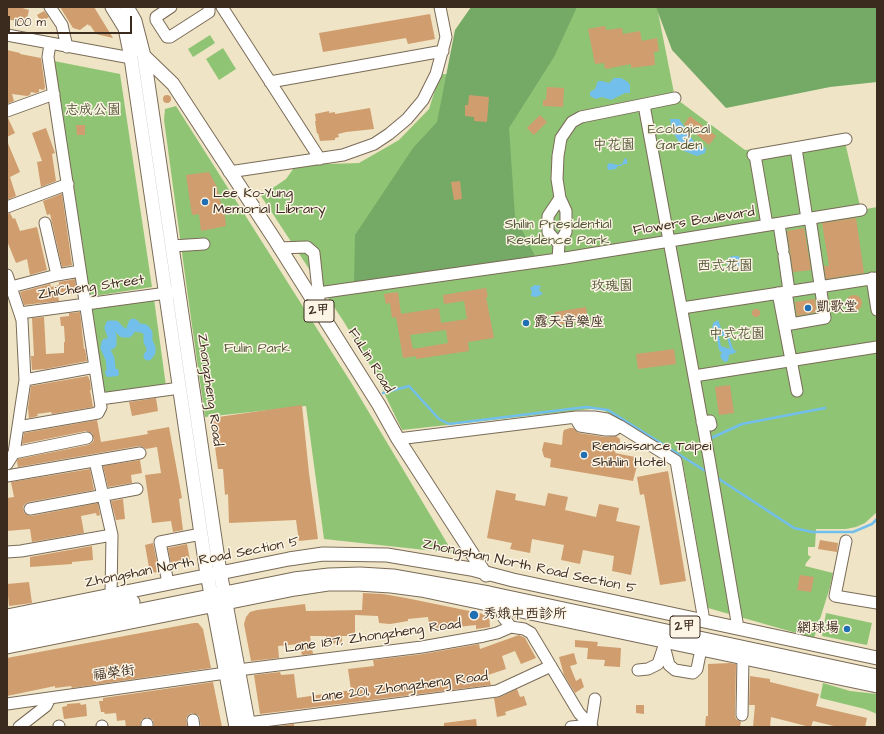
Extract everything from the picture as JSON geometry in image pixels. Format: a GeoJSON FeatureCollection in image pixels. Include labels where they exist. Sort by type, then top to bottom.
{"type":"FeatureCollection","features":[{"type":"Feature","properties":{"kind":"main road"},"geometry":{"type":"LineString","coordinates":[[112,7],[125,28],[138,57]]}},
{"type":"Feature","properties":{"kind":"main road"},"geometry":{"type":"LineString","coordinates":[[127,7],[135,21],[138,57]]}},
{"type":"Feature","properties":{"kind":"main road","name":"FuLin Road"},"geometry":{"type":"LineString","coordinates":[[138,57],[173,84],[279,248],[379,405],[398,439],[484,572]]}},
{"type":"Feature","properties":{"kind":"main road","name":"Zhongzheng Road"},"geometry":{"type":"LineString","coordinates":[[138,57],[172,246],[172,292],[180,388],[201,534],[216,589]]}},
{"type":"Feature","properties":{"kind":"main road","name":"Zhongzheng Road"},"geometry":{"type":"LineString","coordinates":[[138,57],[216,589],[244,726]]}},
{"type":"Feature","properties":{"kind":"main road","name":"Zhongshan North Road Section 5"},"geometry":{"type":"LineString","coordinates":[[7,647],[216,589],[289,559],[330,554],[387,555],[471,568],[670,641],[701,649],[877,686]]}},
{"type":"Feature","properties":{"kind":"main road","name":"2甲"},"geometry":{"type":"LineString","coordinates":[[484,572],[498,596]]}},
{"type":"Feature","properties":{"kind":"main road","name":"Zhongshan North Road Section 5"},"geometry":{"type":"LineString","coordinates":[[7,627],[216,589],[329,575],[360,574],[423,580],[498,596],[582,609],[877,668]]}},
{"type":"Feature","properties":{"kind":"main road","name":"Zhongshan North Road Section 5"},"geometry":{"type":"LineString","coordinates":[[7,616],[168,583],[216,589]]}},
{"type":"Feature","properties":{"kind":"main road","name":"Zhongshan North Road Section 5"},"geometry":{"type":"LineString","coordinates":[[7,637],[216,589]]}},
{"type":"Feature","properties":{"kind":"main road","name":"Zhongshan North Road Section 5"},"geometry":{"type":"LineString","coordinates":[[582,609],[702,621],[877,658]]}},
{"type":"Feature","properties":{"kind":"main road","name":"Zhongshan North Road Section 5"},"geometry":{"type":"LineString","coordinates":[[670,641],[877,676]]}},
{"type":"Feature","properties":{"kind":"street"},"geometry":{"type":"LineString","coordinates":[[50,7],[62,25],[67,46]]}},
{"type":"Feature","properties":{"kind":"street"},"geometry":{"type":"LineString","coordinates":[[171,7],[156,17],[156,20],[167,37],[170,37],[208,12],[209,7]]}},
{"type":"Feature","properties":{"kind":"street"},"geometry":{"type":"LineString","coordinates":[[223,7],[320,159]]}},
{"type":"Feature","properties":{"kind":"street"},"geometry":{"type":"LineString","coordinates":[[229,172],[343,155],[374,144],[389,134],[407,119],[422,100],[436,74],[446,37],[440,7]]}},
{"type":"Feature","properties":{"kind":"street"},"geometry":{"type":"LineString","coordinates":[[7,35],[50,44],[138,57]]}},
{"type":"Feature","properties":{"kind":"street"},"geometry":{"type":"LineString","coordinates":[[18,427],[98,413],[101,407],[48,57],[50,44]]}},
{"type":"Feature","properties":{"kind":"street"},"geometry":{"type":"LineString","coordinates":[[270,82],[443,51]]}},
{"type":"Feature","properties":{"kind":"street"},"geometry":{"type":"LineString","coordinates":[[7,111],[54,94]]}},
{"type":"Feature","properties":{"kind":"street"},"geometry":{"type":"LineString","coordinates":[[558,259],[559,244],[566,232],[566,211],[560,198],[557,179],[559,151],[561,138],[572,122],[581,117],[675,98]]}},
{"type":"Feature","properties":{"kind":"street"},"geometry":{"type":"LineString","coordinates":[[644,104],[694,376],[707,424],[709,458],[737,622],[736,628]]}},
{"type":"Feature","properties":{"kind":"street"},"geometry":{"type":"LineString","coordinates":[[797,391],[790,361],[784,292],[783,253],[773,224],[754,155],[846,139]]}},
{"type":"Feature","properties":{"kind":"street"},"geometry":{"type":"LineString","coordinates":[[784,292],[791,324],[825,318],[821,286],[796,148]]}},
{"type":"Feature","properties":{"kind":"street"},"geometry":{"type":"LineString","coordinates":[[7,208],[68,184]]}},
{"type":"Feature","properties":{"kind":"street"},"geometry":{"type":"LineString","coordinates":[[559,244],[548,232],[548,216],[560,198]]}},
{"type":"Feature","properties":{"kind":"street","name":"Flowers Boulevard"},"geometry":{"type":"LineString","coordinates":[[318,292],[480,271],[861,210]]}},
{"type":"Feature","properties":{"kind":"street"},"geometry":{"type":"LineString","coordinates":[[45,224],[57,275]]}},
{"type":"Feature","properties":{"kind":"street"},"geometry":{"type":"LineString","coordinates":[[172,246],[204,244]]}},
{"type":"Feature","properties":{"kind":"street"},"geometry":{"type":"LineString","coordinates":[[279,248],[307,247],[314,253],[320,313]]}},
{"type":"Feature","properties":{"kind":"street"},"geometry":{"type":"LineString","coordinates":[[11,287],[57,275],[80,271]]}},
{"type":"Feature","properties":{"kind":"street"},"geometry":{"type":"LineString","coordinates":[[7,275],[22,320],[25,380],[14,453],[7,464]]}},
{"type":"Feature","properties":{"kind":"street"},"geometry":{"type":"LineString","coordinates":[[682,308],[874,278],[877,310]]}},
{"type":"Feature","properties":{"kind":"street","name":"ZhiCheng Street"},"geometry":{"type":"LineString","coordinates":[[20,313],[172,292]]}},
{"type":"Feature","properties":{"kind":"street"},"geometry":{"type":"LineString","coordinates":[[694,376],[877,347]]}},
{"type":"Feature","properties":{"kind":"street"},"geometry":{"type":"LineString","coordinates":[[25,380],[95,367]]}},
{"type":"Feature","properties":{"kind":"street"},"geometry":{"type":"LineString","coordinates":[[100,399],[180,388]]}},
{"type":"Feature","properties":{"kind":"street"},"geometry":{"type":"LineString","coordinates":[[398,439],[576,417],[607,418],[676,461],[703,614],[702,621]]}},
{"type":"Feature","properties":{"kind":"street"},"geometry":{"type":"LineString","coordinates":[[14,453],[87,438]]}},
{"type":"Feature","properties":{"kind":"street"},"geometry":{"type":"LineString","coordinates":[[7,476],[140,453]]}},
{"type":"Feature","properties":{"kind":"street"},"geometry":{"type":"LineString","coordinates":[[95,461],[112,535],[111,595]]}},
{"type":"Feature","properties":{"kind":"street"},"geometry":{"type":"LineString","coordinates":[[30,509],[137,489]]}},
{"type":"Feature","properties":{"kind":"street"},"geometry":{"type":"LineString","coordinates":[[168,583],[160,542],[201,534]]}},
{"type":"Feature","properties":{"kind":"street"},"geometry":{"type":"LineString","coordinates":[[7,552],[21,551],[112,535]]}},
{"type":"Feature","properties":{"kind":"street"},"geometry":{"type":"LineString","coordinates":[[846,541],[835,596],[877,603]]}},
{"type":"Feature","properties":{"kind":"street"},"geometry":{"type":"LineString","coordinates":[[498,596],[503,616],[511,627],[524,629],[531,633],[579,713],[591,726]]}},
{"type":"Feature","properties":{"kind":"street","name":"Lane 187, Zhongzheng Road"},"geometry":{"type":"LineString","coordinates":[[232,672],[422,647],[484,636],[497,633],[511,627]]}},
{"type":"Feature","properties":{"kind":"street"},"geometry":{"type":"LineString","coordinates":[[670,641],[669,665],[674,670],[693,673],[697,669],[701,649]]}},
{"type":"Feature","properties":{"kind":"street"},"geometry":{"type":"LineString","coordinates":[[638,670],[648,669],[658,664],[670,641]]}},
{"type":"Feature","properties":{"kind":"street"},"geometry":{"type":"LineString","coordinates":[[742,715],[743,657]]}},
{"type":"Feature","properties":{"kind":"street","name":"Lane 201, Zhongzheng Road"},"geometry":{"type":"LineString","coordinates":[[244,726],[497,691],[550,666]]}},
{"type":"Feature","properties":{"kind":"street","name":"福榮街"},"geometry":{"type":"LineString","coordinates":[[7,704],[232,672]]}},
{"type":"Feature","properties":{"kind":"street"},"geometry":{"type":"LineString","coordinates":[[19,727],[46,706],[50,698]]}},
{"type":"Feature","properties":{"kind":"street"},"geometry":{"type":"LineString","coordinates":[[591,726],[595,699]]}},
{"type":"Feature","properties":{"kind":"street"},"geometry":{"type":"LineString","coordinates":[[571,727],[591,726]]}},
{"type":"Feature","properties":{"kind":"green space"},"geometry":{"type":"Polygon","coordinates":[[[471,7],[577,7],[554,57],[509,128],[515,216],[536,258],[354,283],[355,235],[413,148],[437,122],[455,30],[471,7]]]}},
{"type":"Feature","properties":{"kind":"green space","name":"Shilin Presidential Residence Park"},"geometry":{"type":"Polygon","coordinates":[[[496,7],[657,7],[675,98],[745,150],[844,138],[861,210],[877,207],[877,512],[865,523],[856,527],[846,529],[816,529],[815,547],[808,547],[808,555],[811,557],[805,566],[833,573],[814,638],[708,608],[682,458],[600,408],[402,430],[373,370],[344,322],[261,196],[286,179],[296,165],[359,163],[399,140],[429,109],[440,74],[465,75],[496,7]]]}},
{"type":"Feature","properties":{"kind":"green space"},"geometry":{"type":"Polygon","coordinates":[[[656,7],[877,7],[877,82],[830,87],[726,108],[672,50],[656,7]]]}},
{"type":"Feature","properties":{"kind":"green space"},"geometry":{"type":"Polygon","coordinates":[[[210,35],[215,43],[193,57],[188,49],[210,35]]]}},
{"type":"Feature","properties":{"kind":"green space"},"geometry":{"type":"Polygon","coordinates":[[[223,48],[236,69],[219,80],[206,59],[223,48]]]}},
{"type":"Feature","properties":{"kind":"green space","name":"志成公園"},"geometry":{"type":"Polygon","coordinates":[[[54,61],[120,74],[152,287],[88,297],[54,61]]]}},
{"type":"Feature","properties":{"kind":"green space","name":"Fulin Park"},"geometry":{"type":"Polygon","coordinates":[[[176,106],[352,384],[453,553],[324,539],[306,406],[205,417],[164,120],[165,109],[176,106]]]}},
{"type":"Feature","properties":{"kind":"green space"},"geometry":{"type":"Polygon","coordinates":[[[154,299],[166,386],[103,395],[90,308],[154,299]]]}},
{"type":"Feature","properties":{"kind":"green space","name":"網球場"},"geometry":{"type":"Polygon","coordinates":[[[826,613],[872,623],[867,645],[822,636],[826,613]]]}},
{"type":"Feature","properties":{"kind":"green space"},"geometry":{"type":"Polygon","coordinates":[[[823,683],[850,691],[877,694],[877,714],[865,709],[820,698],[823,683]]]}},
{"type":"Feature","properties":{"kind":"water"},"geometry":{"type":"Polygon","coordinates":[[[614,78],[621,78],[628,82],[630,85],[630,93],[625,93],[611,100],[602,97],[596,99],[590,96],[590,92],[595,89],[598,81],[609,83],[614,78]]]}},
{"type":"Feature","properties":{"kind":"water"},"geometry":{"type":"Polygon","coordinates":[[[670,119],[679,119],[697,146],[706,148],[705,153],[697,156],[684,151],[672,130],[670,119]]]}},
{"type":"Feature","properties":{"kind":"water"},"geometry":{"type":"Polygon","coordinates":[[[625,158],[627,159],[627,164],[618,166],[616,169],[608,170],[607,166],[609,163],[618,165],[622,164],[625,158]]]}},
{"type":"Feature","properties":{"kind":"water"},"geometry":{"type":"Polygon","coordinates":[[[738,256],[743,260],[740,266],[729,268],[726,263],[728,258],[738,256]]]}},
{"type":"Feature","properties":{"kind":"water"},"geometry":{"type":"Polygon","coordinates":[[[535,285],[541,286],[539,290],[543,294],[536,297],[531,296],[532,291],[530,288],[535,285]]]}},
{"type":"Feature","properties":{"kind":"water"},"geometry":{"type":"Polygon","coordinates":[[[718,320],[721,328],[729,336],[733,349],[737,352],[729,355],[728,361],[724,362],[720,356],[722,353],[719,350],[717,339],[712,330],[713,323],[718,320]],[[719,336],[721,346],[730,349],[727,337],[719,336]]]}},
{"type":"Feature","properties":{"kind":"water"},"geometry":{"type":"Polygon","coordinates":[[[109,368],[118,369],[118,376],[106,376],[105,371],[109,368]]]}},
{"type":"Feature","properties":{"kind":"building"},"geometry":{"type":"Polygon","coordinates":[[[7,7],[19,7],[29,10],[26,23],[7,19],[7,7]]]}},
{"type":"Feature","properties":{"kind":"building"},"geometry":{"type":"Polygon","coordinates":[[[60,7],[94,7],[113,38],[96,34],[88,24],[80,30],[73,28],[60,7]]]}},
{"type":"Feature","properties":{"kind":"building"},"geometry":{"type":"Polygon","coordinates":[[[44,11],[49,17],[41,22],[37,15],[44,11]]]}},
{"type":"Feature","properties":{"kind":"building"},"geometry":{"type":"Polygon","coordinates":[[[430,14],[435,39],[408,44],[406,38],[323,52],[319,33],[430,14]]]}},
{"type":"Feature","properties":{"kind":"building"},"geometry":{"type":"Polygon","coordinates":[[[605,26],[606,30],[622,28],[623,34],[640,31],[642,41],[657,38],[659,51],[654,52],[655,65],[631,68],[631,64],[605,69],[604,63],[595,64],[588,29],[605,26]]]}},
{"type":"Feature","properties":{"kind":"building"},"geometry":{"type":"Polygon","coordinates":[[[7,50],[41,58],[45,87],[44,90],[39,89],[39,92],[31,92],[30,95],[27,96],[12,94],[14,101],[7,104],[7,50]]]}},
{"type":"Feature","properties":{"kind":"building"},"geometry":{"type":"Polygon","coordinates":[[[547,87],[564,88],[563,107],[543,106],[543,100],[546,100],[547,87]]]}},
{"type":"Feature","properties":{"kind":"building"},"geometry":{"type":"Polygon","coordinates":[[[167,95],[170,96],[170,102],[167,103],[164,102],[163,99],[164,96],[167,95]]]}},
{"type":"Feature","properties":{"kind":"building"},"geometry":{"type":"Polygon","coordinates":[[[469,95],[489,97],[487,122],[474,121],[474,117],[465,116],[465,105],[468,105],[469,95]]]}},
{"type":"Feature","properties":{"kind":"building"},"geometry":{"type":"Polygon","coordinates":[[[370,108],[374,129],[346,132],[338,134],[339,137],[335,138],[335,140],[320,141],[318,133],[317,134],[315,114],[329,111],[329,113],[335,112],[335,114],[370,108]]]}},
{"type":"Feature","properties":{"kind":"building"},"geometry":{"type":"Polygon","coordinates":[[[540,115],[547,122],[534,135],[527,128],[540,115]]]}},
{"type":"Feature","properties":{"kind":"building"},"geometry":{"type":"Polygon","coordinates":[[[690,116],[716,136],[709,145],[684,124],[690,116]]]}},
{"type":"Feature","properties":{"kind":"building"},"geometry":{"type":"Polygon","coordinates":[[[7,118],[15,133],[7,137],[7,118]]]}},
{"type":"Feature","properties":{"kind":"building"},"geometry":{"type":"Polygon","coordinates":[[[76,125],[85,125],[85,135],[77,135],[76,125]]]}},
{"type":"Feature","properties":{"kind":"building"},"geometry":{"type":"Polygon","coordinates":[[[46,128],[55,153],[52,154],[56,181],[41,187],[37,162],[42,161],[32,133],[46,128]]]}},
{"type":"Feature","properties":{"kind":"building"},"geometry":{"type":"Polygon","coordinates":[[[7,141],[20,172],[10,177],[16,196],[7,200],[7,141]]]}},
{"type":"Feature","properties":{"kind":"building"},"geometry":{"type":"Polygon","coordinates":[[[631,141],[633,145],[632,149],[628,149],[625,146],[627,142],[631,141]]]}},
{"type":"Feature","properties":{"kind":"building","name":"Lee Ko-Yung Memorial Library"},"geometry":{"type":"Polygon","coordinates":[[[209,172],[217,187],[222,208],[224,207],[226,226],[201,231],[199,214],[192,215],[186,175],[209,172]]]}},
{"type":"Feature","properties":{"kind":"building"},"geometry":{"type":"Polygon","coordinates":[[[460,181],[462,199],[454,200],[451,182],[460,181]]]}},
{"type":"Feature","properties":{"kind":"building"},"geometry":{"type":"Polygon","coordinates":[[[61,194],[72,265],[62,267],[50,214],[47,215],[43,201],[61,194]]]}},
{"type":"Feature","properties":{"kind":"building"},"geometry":{"type":"Polygon","coordinates":[[[10,213],[13,219],[15,218],[20,231],[37,227],[47,270],[30,275],[27,259],[16,263],[7,241],[7,214],[10,213]]]}},
{"type":"Feature","properties":{"kind":"building"},"geometry":{"type":"Polygon","coordinates":[[[856,218],[864,273],[826,279],[824,266],[829,266],[822,223],[856,218]]]}},
{"type":"Feature","properties":{"kind":"building"},"geometry":{"type":"Polygon","coordinates":[[[804,228],[811,270],[793,272],[787,231],[804,228]]]}},
{"type":"Feature","properties":{"kind":"building"},"geometry":{"type":"Polygon","coordinates":[[[75,279],[77,293],[58,295],[59,301],[24,305],[20,292],[50,284],[51,287],[59,285],[59,282],[75,279]]]}},
{"type":"Feature","properties":{"kind":"building"},"geometry":{"type":"Polygon","coordinates":[[[486,288],[488,297],[486,297],[494,338],[468,342],[469,351],[416,359],[416,356],[403,358],[396,317],[392,318],[390,303],[386,304],[384,294],[398,292],[401,314],[439,308],[441,323],[467,319],[464,301],[444,304],[443,295],[486,288]],[[446,330],[410,335],[413,349],[448,343],[446,330]]]}},
{"type":"Feature","properties":{"kind":"building"},"geometry":{"type":"Polygon","coordinates":[[[851,295],[857,295],[862,300],[860,309],[857,311],[851,311],[846,306],[846,300],[851,295]]]}},
{"type":"Feature","properties":{"kind":"building","name":"凱歌堂"},"geometry":{"type":"Polygon","coordinates":[[[815,299],[817,312],[797,316],[795,302],[815,299]]]}},
{"type":"Feature","properties":{"kind":"building"},"geometry":{"type":"Polygon","coordinates":[[[586,307],[588,321],[557,325],[555,312],[586,307]]]}},
{"type":"Feature","properties":{"kind":"building"},"geometry":{"type":"Polygon","coordinates":[[[756,309],[759,310],[759,316],[756,317],[753,316],[752,313],[753,310],[756,309]]]}},
{"type":"Feature","properties":{"kind":"building"},"geometry":{"type":"Polygon","coordinates":[[[80,312],[84,349],[87,361],[46,369],[32,370],[31,356],[34,356],[32,318],[44,317],[46,354],[64,353],[64,326],[61,326],[60,317],[69,316],[69,313],[80,312]]]}},
{"type":"Feature","properties":{"kind":"building"},"geometry":{"type":"Polygon","coordinates":[[[674,349],[676,364],[638,369],[636,354],[674,349]]]}},
{"type":"Feature","properties":{"kind":"building"},"geometry":{"type":"Polygon","coordinates":[[[88,376],[93,407],[52,414],[51,412],[37,414],[38,416],[29,418],[28,408],[31,386],[88,376]]]}},
{"type":"Feature","properties":{"kind":"building"},"geometry":{"type":"Polygon","coordinates":[[[730,385],[734,413],[719,415],[715,387],[730,385]]]}},
{"type":"Feature","properties":{"kind":"building"},"geometry":{"type":"Polygon","coordinates":[[[156,398],[158,411],[132,416],[129,402],[156,398]]]}},
{"type":"Feature","properties":{"kind":"building"},"geometry":{"type":"Polygon","coordinates":[[[302,405],[318,539],[299,541],[296,520],[229,523],[228,494],[225,495],[223,469],[218,469],[211,418],[302,405]]]}},
{"type":"Feature","properties":{"kind":"building"},"geometry":{"type":"Polygon","coordinates":[[[97,420],[101,442],[148,434],[147,431],[169,427],[182,498],[179,499],[183,530],[173,532],[171,521],[152,523],[145,475],[161,473],[157,447],[146,449],[139,446],[18,467],[18,459],[88,445],[94,440],[92,433],[86,431],[22,444],[24,433],[97,420]]]}},
{"type":"Feature","properties":{"kind":"building","name":"Renaissance Taipei Shihlin Hotel"},"geometry":{"type":"Polygon","coordinates":[[[573,428],[579,433],[605,437],[616,436],[620,439],[620,444],[615,453],[635,457],[638,462],[633,481],[550,467],[551,459],[544,457],[542,450],[544,442],[562,445],[564,430],[573,428]]]}},
{"type":"Feature","properties":{"kind":"building"},"geometry":{"type":"Polygon","coordinates":[[[140,460],[142,473],[131,475],[132,483],[108,487],[103,466],[140,460]]]}},
{"type":"Feature","properties":{"kind":"building"},"geometry":{"type":"Polygon","coordinates":[[[90,469],[94,490],[29,502],[23,507],[24,513],[31,516],[98,503],[100,515],[97,516],[96,513],[81,516],[84,533],[32,542],[30,529],[7,531],[7,498],[14,497],[11,482],[90,469]]]}},
{"type":"Feature","properties":{"kind":"building"},"geometry":{"type":"Polygon","coordinates":[[[668,471],[686,581],[660,585],[644,494],[640,495],[637,477],[668,471]]]}},
{"type":"Feature","properties":{"kind":"building"},"geometry":{"type":"Polygon","coordinates":[[[496,490],[516,494],[515,500],[545,506],[548,493],[568,497],[565,510],[596,517],[599,504],[619,508],[616,521],[640,526],[631,575],[612,571],[614,556],[583,550],[580,564],[561,560],[564,545],[532,539],[530,553],[510,549],[512,543],[487,538],[496,490]]]}},
{"type":"Feature","properties":{"kind":"building"},"geometry":{"type":"Polygon","coordinates":[[[123,499],[125,519],[116,520],[111,501],[123,499]]]}},
{"type":"Feature","properties":{"kind":"building"},"geometry":{"type":"Polygon","coordinates":[[[820,540],[838,543],[837,552],[818,549],[820,540]]]}},
{"type":"Feature","properties":{"kind":"building"},"geometry":{"type":"Polygon","coordinates":[[[153,543],[159,572],[150,573],[145,545],[153,543]]]}},
{"type":"Feature","properties":{"kind":"building"},"geometry":{"type":"Polygon","coordinates":[[[187,544],[190,560],[171,564],[168,548],[187,544]]]}},
{"type":"Feature","properties":{"kind":"building"},"geometry":{"type":"Polygon","coordinates":[[[92,546],[93,560],[72,562],[72,564],[30,567],[30,557],[92,546]]]}},
{"type":"Feature","properties":{"kind":"building"},"geometry":{"type":"Polygon","coordinates":[[[800,575],[814,577],[811,592],[797,590],[800,575]]]}},
{"type":"Feature","properties":{"kind":"building"},"geometry":{"type":"Polygon","coordinates":[[[29,582],[32,603],[9,606],[7,584],[29,582]]]}},
{"type":"Feature","properties":{"kind":"building"},"geometry":{"type":"Polygon","coordinates":[[[363,593],[383,594],[406,598],[489,615],[490,627],[476,629],[476,625],[430,630],[428,617],[408,619],[408,621],[390,624],[379,623],[378,616],[355,615],[355,636],[342,636],[342,643],[326,644],[326,636],[310,636],[313,654],[302,655],[299,644],[278,646],[279,658],[251,661],[244,624],[246,617],[250,612],[305,604],[306,611],[362,610],[363,593]]]}},
{"type":"Feature","properties":{"kind":"building"},"geometry":{"type":"Polygon","coordinates":[[[198,623],[203,629],[211,668],[72,688],[71,686],[55,688],[55,686],[7,696],[7,658],[198,623]]]}},
{"type":"Feature","properties":{"kind":"building"},"geometry":{"type":"Polygon","coordinates":[[[519,635],[525,638],[536,658],[521,664],[515,651],[502,656],[506,669],[488,675],[491,685],[260,714],[254,675],[280,672],[281,675],[294,674],[297,698],[351,690],[348,669],[374,666],[373,660],[423,654],[479,644],[480,649],[519,635]]]}},
{"type":"Feature","properties":{"kind":"building"},"geometry":{"type":"Polygon","coordinates":[[[575,640],[598,642],[597,646],[621,648],[620,667],[604,666],[605,660],[587,659],[588,648],[575,647],[575,640]]]}},
{"type":"Feature","properties":{"kind":"building"},"geometry":{"type":"Polygon","coordinates":[[[574,653],[577,664],[570,666],[576,681],[581,678],[584,687],[575,693],[564,675],[559,657],[574,653]]]}},
{"type":"Feature","properties":{"kind":"building"},"geometry":{"type":"Polygon","coordinates":[[[708,664],[736,664],[735,715],[736,719],[741,722],[740,727],[705,727],[706,716],[708,716],[708,664]]]}},
{"type":"Feature","properties":{"kind":"building"},"geometry":{"type":"Polygon","coordinates":[[[750,676],[770,679],[770,682],[819,694],[816,706],[867,718],[865,727],[838,727],[813,721],[810,727],[771,717],[770,727],[753,727],[755,705],[749,705],[750,676]]]}},
{"type":"Feature","properties":{"kind":"building"},"geometry":{"type":"Polygon","coordinates":[[[213,682],[222,727],[201,727],[199,716],[192,713],[186,718],[187,727],[154,727],[153,720],[147,717],[141,720],[140,727],[126,727],[125,720],[117,721],[116,713],[105,714],[104,712],[101,712],[99,701],[103,701],[103,698],[213,682]]]}},
{"type":"Feature","properties":{"kind":"building"},"geometry":{"type":"Polygon","coordinates":[[[517,689],[520,697],[524,696],[527,705],[505,712],[506,715],[497,717],[494,698],[500,697],[517,689]]]}},
{"type":"Feature","properties":{"kind":"building"},"geometry":{"type":"Polygon","coordinates":[[[80,703],[81,705],[86,704],[87,716],[64,719],[62,707],[67,706],[67,704],[80,703]]]}},
{"type":"Feature","properties":{"kind":"building"},"geometry":{"type":"Polygon","coordinates":[[[636,705],[644,705],[644,714],[636,713],[636,705]]]}},
{"type":"Feature","properties":{"kind":"building"},"geometry":{"type":"Polygon","coordinates":[[[476,719],[477,727],[444,727],[444,723],[476,719]]]}},
{"type":"Feature","properties":{"kind":"building"},"geometry":{"type":"Polygon","coordinates":[[[294,724],[294,727],[272,727],[294,724]]]}},
{"type":"Feature","properties":{"kind":"waterway"},"geometry":{"type":"LineString","coordinates":[[111,368],[110,359],[105,348],[106,343],[112,344],[112,336],[109,328],[110,325],[115,325],[123,333],[128,333],[133,323],[136,327],[145,329],[148,333],[148,341],[151,348],[151,352],[148,356]]}},
{"type":"Feature","properties":{"kind":"waterway"},"geometry":{"type":"LineString","coordinates":[[383,393],[409,386],[439,419],[449,424],[586,407],[608,410],[707,472]]}},
{"type":"Feature","properties":{"kind":"waterway"},"geometry":{"type":"LineString","coordinates":[[709,439],[742,424],[825,408]]}},
{"type":"Feature","properties":{"kind":"waterway"},"geometry":{"type":"LineString","coordinates":[[716,477],[794,528],[812,532],[853,532],[872,524],[877,519]]}},
{"type":"Feature","properties":{"kind":"place","name":"Lee Ko-Yung Memorial Library"},"geometry":{"type":"Point","coordinates":[205,202]}},
{"type":"Feature","properties":{"kind":"place","name":"凱歌堂"},"geometry":{"type":"Point","coordinates":[808,308]}},
{"type":"Feature","properties":{"kind":"place","name":"露天音樂座"},"geometry":{"type":"Point","coordinates":[526,323]}},
{"type":"Feature","properties":{"kind":"place","name":"Renaissance Taipei Shihlin Hotel"},"geometry":{"type":"Point","coordinates":[584,455]}},
{"type":"Feature","properties":{"kind":"place","name":"秀娥中西診所"},"geometry":{"type":"Point","coordinates":[474,615]}},
{"type":"Feature","properties":{"kind":"place","name":"網球場"},"geometry":{"type":"Point","coordinates":[847,629]}},
{"type":"Feature","properties":{"kind":"park label","name":"Ecological Garden"},"geometry":{"type":"Point","coordinates":[679,138]}},
{"type":"Feature","properties":{"kind":"park label","name":"中花園"},"geometry":{"type":"Point","coordinates":[614,146]}},
{"type":"Feature","properties":{"kind":"park label","name":"西式花園"},"geometry":{"type":"Point","coordinates":[725,267]}},
{"type":"Feature","properties":{"kind":"park label","name":"玫瑰園"},"geometry":{"type":"Point","coordinates":[612,287]}},
{"type":"Feature","properties":{"kind":"park label","name":"中式花園"},"geometry":{"type":"Point","coordinates":[737,335]}}]}
